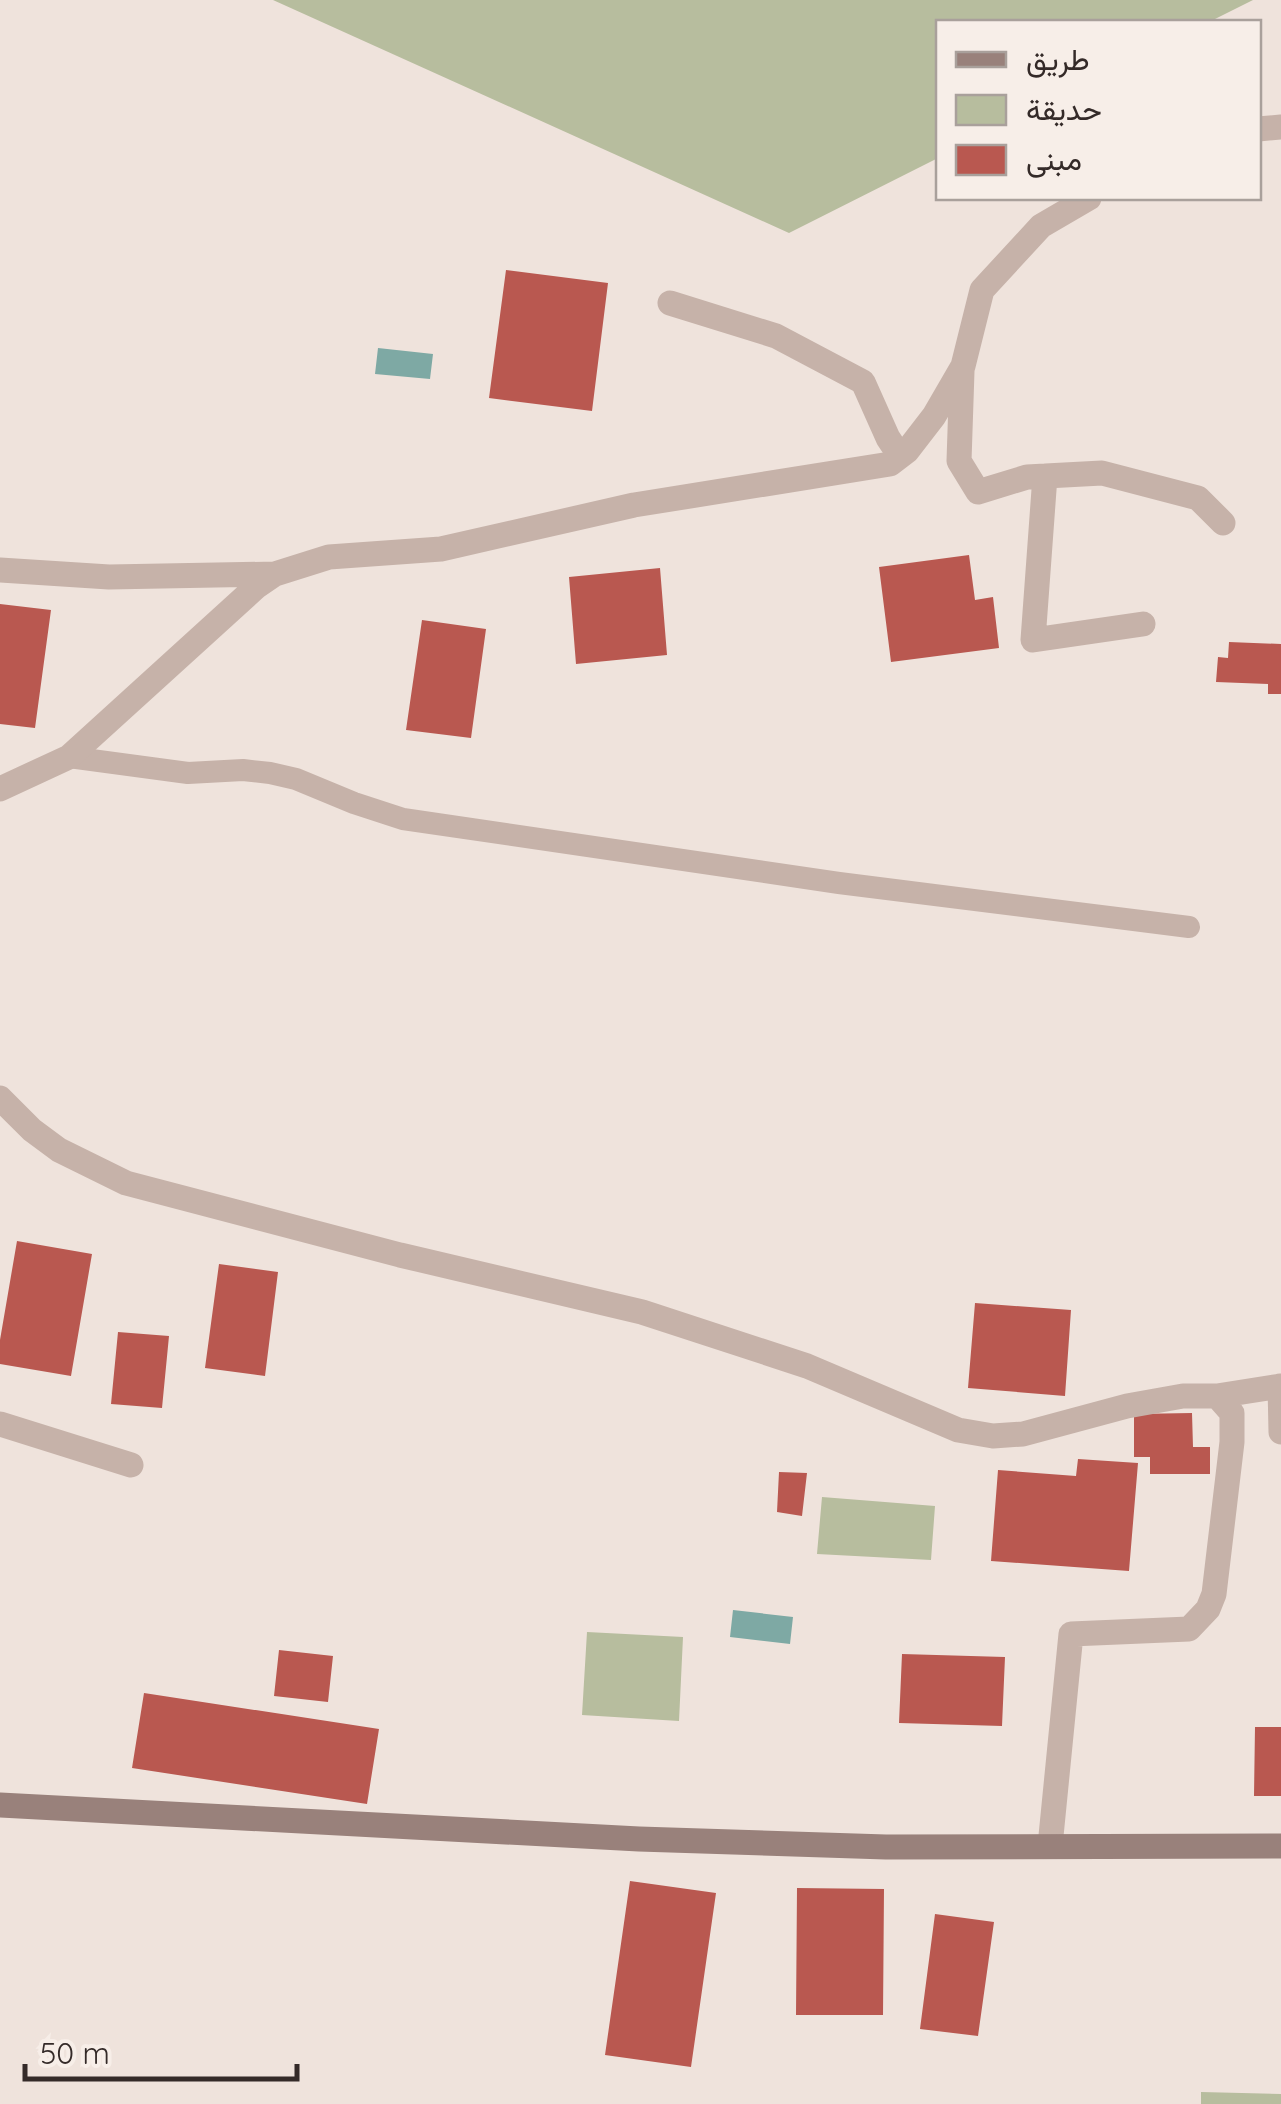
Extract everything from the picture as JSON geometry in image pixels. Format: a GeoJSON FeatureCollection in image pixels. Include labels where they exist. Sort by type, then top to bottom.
{"type":"FeatureCollection","features":[{"type":"Feature","properties":{"kind":"main road"},"geometry":{"type":"LineString","coordinates":[[0,1804],[639,1840],[886,1847],[1281,1846]]}},
{"type":"Feature","properties":{"kind":"street"},"geometry":{"type":"LineString","coordinates":[[1086,200],[1041,226],[982,290],[963,366],[959,460],[978,492],[1027,477],[1102,473],[1198,498],[1223,523]]}},
{"type":"Feature","properties":{"kind":"street"},"geometry":{"type":"LineString","coordinates":[[670,303],[776,336],[863,382],[900,456]]}},
{"type":"Feature","properties":{"kind":"street"},"geometry":{"type":"LineString","coordinates":[[0,570],[109,577],[276,574],[329,558],[441,550],[634,505],[890,464],[907,451],[934,416],[963,366]]}},
{"type":"Feature","properties":{"kind":"street"},"geometry":{"type":"LineString","coordinates":[[1045,476],[1033,640],[1143,624]]}},
{"type":"Feature","properties":{"kind":"street"},"geometry":{"type":"LineString","coordinates":[[0,789],[69,757],[256,587],[276,574]]}},
{"type":"Feature","properties":{"kind":"street"},"geometry":{"type":"LineString","coordinates":[[0,1098],[59,1150],[126,1182],[400,1255],[642,1312],[807,1366],[958,1430],[993,1436],[1023,1434],[1183,1396],[1217,1396],[1280,1386],[1281,1432]]}},
{"type":"Feature","properties":{"kind":"street"},"geometry":{"type":"LineString","coordinates":[[1050,1846],[1071,1634],[1189,1629],[1208,1608],[1214,1594],[1232,1442],[1232,1414],[1217,1396]]}},
{"type":"Feature","properties":{"kind":"street"},"geometry":{"type":"LineString","coordinates":[[0,1424],[131,1464]]}},
{"type":"Feature","properties":{"kind":"lane"},"geometry":{"type":"LineString","coordinates":[[69,757],[188,772],[270,772],[403,819],[839,883],[1189,927]]}},
{"type":"Feature","properties":{"kind":"green space"},"geometry":{"type":"Polygon","coordinates":[[[273,0],[1253,0],[1213,20],[936,20],[936,159],[789,233],[273,0]]]}},
{"type":"Feature","properties":{"kind":"green space"},"geometry":{"type":"Polygon","coordinates":[[[822,1497],[935,1506],[931,1560],[817,1554],[822,1497]]]}},
{"type":"Feature","properties":{"kind":"green space"},"geometry":{"type":"Polygon","coordinates":[[[587,1632],[683,1637],[679,1721],[582,1715],[587,1632]]]}},
{"type":"Feature","properties":{"kind":"green space"},"geometry":{"type":"Polygon","coordinates":[[[1201,2092],[1281,2094],[1281,2104],[1201,2104],[1201,2092]]]}},
{"type":"Feature","properties":{"kind":"water"},"geometry":{"type":"Polygon","coordinates":[[[378,348],[433,354],[430,379],[375,374],[378,348]]]}},
{"type":"Feature","properties":{"kind":"water"},"geometry":{"type":"Polygon","coordinates":[[[733,1610],[793,1617],[790,1644],[730,1637],[733,1610]]]}},
{"type":"Feature","properties":{"kind":"building"},"geometry":{"type":"Polygon","coordinates":[[[506,270],[608,283],[592,411],[489,398],[506,270]]]}},
{"type":"Feature","properties":{"kind":"building"},"geometry":{"type":"Polygon","coordinates":[[[969,555],[975,600],[993,597],[999,648],[891,662],[879,567],[969,555]]]}},
{"type":"Feature","properties":{"kind":"building"},"geometry":{"type":"Polygon","coordinates":[[[660,568],[667,655],[576,664],[569,577],[660,568]]]}},
{"type":"Feature","properties":{"kind":"building"},"geometry":{"type":"Polygon","coordinates":[[[0,604],[51,610],[35,728],[0,724],[0,604]]]}},
{"type":"Feature","properties":{"kind":"building"},"geometry":{"type":"Polygon","coordinates":[[[422,620],[486,629],[471,738],[406,730],[422,620]]]}},
{"type":"Feature","properties":{"kind":"building"},"geometry":{"type":"Polygon","coordinates":[[[1229,642],[1281,644],[1281,694],[1268,694],[1268,684],[1216,682],[1218,657],[1228,658],[1229,642]]]}},
{"type":"Feature","properties":{"kind":"building"},"geometry":{"type":"Polygon","coordinates":[[[17,1241],[92,1254],[71,1376],[0,1364],[0,1340],[17,1241]]]}},
{"type":"Feature","properties":{"kind":"building"},"geometry":{"type":"Polygon","coordinates":[[[219,1264],[278,1272],[265,1376],[205,1368],[219,1264]]]}},
{"type":"Feature","properties":{"kind":"building"},"geometry":{"type":"Polygon","coordinates":[[[975,1303],[1071,1310],[1065,1396],[968,1388],[975,1303]]]}},
{"type":"Feature","properties":{"kind":"building"},"geometry":{"type":"Polygon","coordinates":[[[118,1332],[169,1336],[162,1408],[111,1404],[118,1332]]]}},
{"type":"Feature","properties":{"kind":"building"},"geometry":{"type":"Polygon","coordinates":[[[1192,1413],[1193,1447],[1210,1447],[1210,1474],[1150,1474],[1150,1457],[1134,1457],[1134,1414],[1192,1413]]]}},
{"type":"Feature","properties":{"kind":"building"},"geometry":{"type":"Polygon","coordinates":[[[1078,1459],[1138,1463],[1129,1571],[991,1561],[998,1470],[1076,1476],[1078,1459]]]}},
{"type":"Feature","properties":{"kind":"building"},"geometry":{"type":"Polygon","coordinates":[[[779,1472],[807,1473],[802,1516],[777,1512],[779,1472]]]}},
{"type":"Feature","properties":{"kind":"building"},"geometry":{"type":"Polygon","coordinates":[[[279,1650],[333,1656],[328,1702],[274,1696],[279,1650]]]}},
{"type":"Feature","properties":{"kind":"building"},"geometry":{"type":"Polygon","coordinates":[[[902,1654],[1005,1657],[1002,1726],[899,1723],[902,1654]]]}},
{"type":"Feature","properties":{"kind":"building"},"geometry":{"type":"Polygon","coordinates":[[[144,1693],[379,1729],[367,1804],[132,1768],[144,1693]]]}},
{"type":"Feature","properties":{"kind":"building"},"geometry":{"type":"Polygon","coordinates":[[[1255,1727],[1281,1727],[1281,1796],[1254,1796],[1255,1727]]]}},
{"type":"Feature","properties":{"kind":"building"},"geometry":{"type":"Polygon","coordinates":[[[630,1881],[716,1893],[691,2067],[605,2055],[630,1881]]]}},
{"type":"Feature","properties":{"kind":"building"},"geometry":{"type":"Polygon","coordinates":[[[797,1888],[884,1889],[883,2015],[796,2015],[797,1888]]]}},
{"type":"Feature","properties":{"kind":"building"},"geometry":{"type":"Polygon","coordinates":[[[935,1914],[994,1922],[978,2036],[920,2029],[935,1914]]]}}]}
